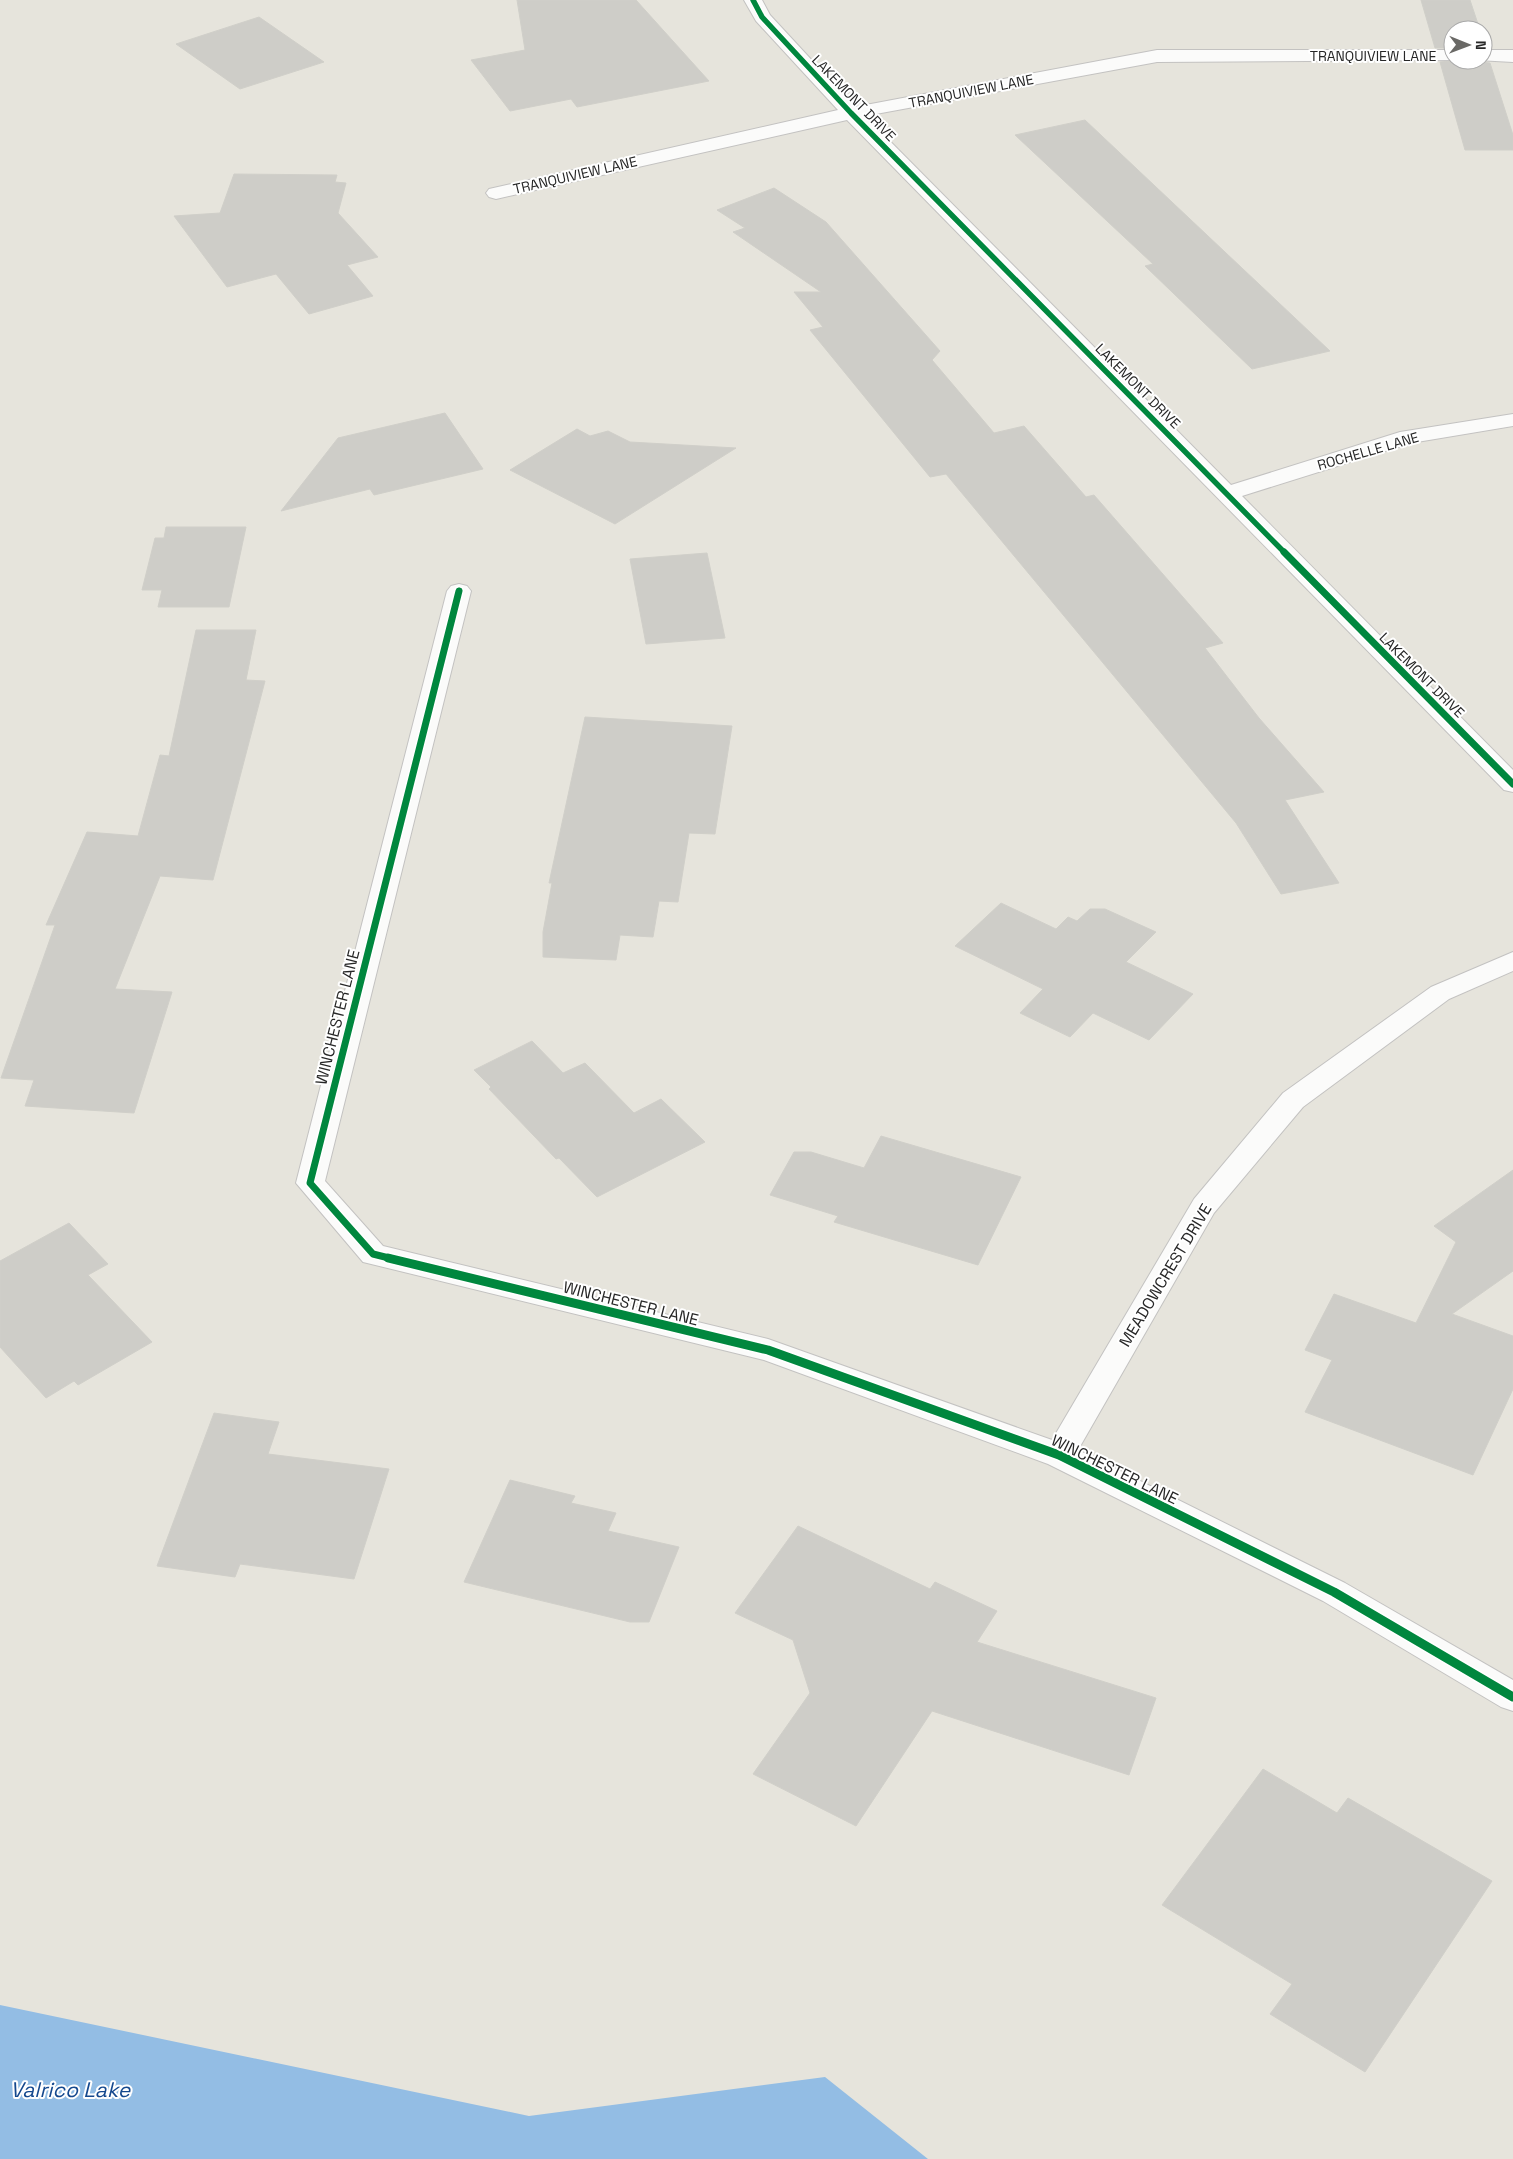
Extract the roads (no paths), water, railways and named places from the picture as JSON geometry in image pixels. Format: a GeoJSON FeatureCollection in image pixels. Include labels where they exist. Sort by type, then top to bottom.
{"type":"FeatureCollection","features":[{"type":"Feature","properties":{"kind":"street","name":"LAKEMONT DRIVE"},"geometry":{"type":"LineString","coordinates":[[753,0],[762,18],[851,114],[1513,784]]}},
{"type":"Feature","properties":{"kind":"street","name":"TRANQUIVIEW LANE"},"geometry":{"type":"LineString","coordinates":[[496,193],[851,114],[1158,56],[1443,56]]}},
{"type":"Feature","properties":{"kind":"street"},"geometry":{"type":"LineString","coordinates":[[1493,56],[1513,56]]}},
{"type":"Feature","properties":{"kind":"street","name":"ROCHELLE LANE"},"geometry":{"type":"LineString","coordinates":[[1226,494],[1408,437],[1513,420]]}},
{"type":"Feature","properties":{"kind":"street","name":"WINCHESTER LANE"},"geometry":{"type":"LineString","coordinates":[[459,591],[310,1183],[373,1254],[768,1350],[1059,1455],[1334,1592],[1513,1697]]}},
{"type":"Feature","properties":{"kind":"street","name":"MEADOWCREST DRIVE"},"geometry":{"type":"LineString","coordinates":[[1059,1455],[1204,1206],[1293,1100],[1440,993],[1513,961]]}},
{"type":"Feature","properties":{"kind":"water","name":"Valrico Lake"},"geometry":{"type":"Polygon","coordinates":[[[0,2005],[529,2116],[825,2077],[928,2159],[0,2159],[0,2005]]]}}]}
